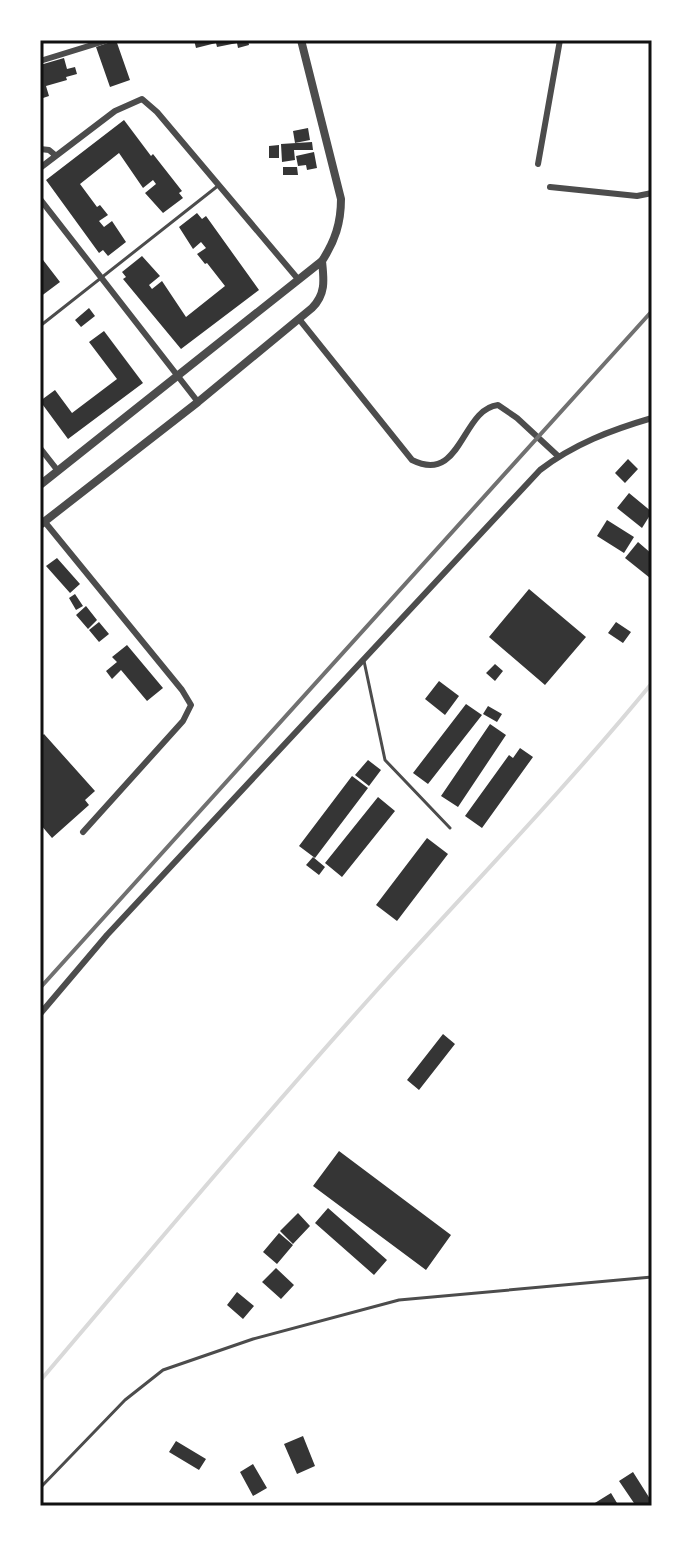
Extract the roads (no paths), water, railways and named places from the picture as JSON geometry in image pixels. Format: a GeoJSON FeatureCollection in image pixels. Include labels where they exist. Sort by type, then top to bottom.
{"type":"FeatureCollection","features":[{"type":"Feature","properties":{"kind":"street"},"geometry":{"type":"LineString","coordinates":[[40,61],[108,40]]}},
{"type":"Feature","properties":{"kind":"street"},"geometry":{"type":"LineString","coordinates":[[40,485],[322,261],[337,232],[341,199],[301,40]]}},
{"type":"Feature","properties":{"kind":"street"},"geometry":{"type":"LineString","coordinates":[[538,164],[560,40]]}},
{"type":"Feature","properties":{"kind":"street"},"geometry":{"type":"LineString","coordinates":[[40,168],[115,111],[142,99],[157,112],[298,279]]}},
{"type":"Feature","properties":{"kind":"street"},"geometry":{"type":"LineString","coordinates":[[40,149],[49,150],[55,155]]}},
{"type":"Feature","properties":{"kind":"street"},"geometry":{"type":"LineString","coordinates":[[550,187],[637,196],[652,193]]}},
{"type":"Feature","properties":{"kind":"street"},"geometry":{"type":"LineString","coordinates":[[40,199],[198,402]]}},
{"type":"Feature","properties":{"kind":"street"},"geometry":{"type":"LineString","coordinates":[[83,832],[183,721],[191,705],[173,679],[42,523],[299,319],[322,296],[322,261]]}},
{"type":"Feature","properties":{"kind":"street"},"geometry":{"type":"LineString","coordinates":[[299,319],[412,460],[421,465],[442,462],[451,455],[486,408],[498,405],[517,418],[558,456]]}},
{"type":"Feature","properties":{"kind":"street"},"geometry":{"type":"LineString","coordinates":[[40,1014],[107,935],[522,488],[558,456],[615,428],[652,418]]}},
{"type":"Feature","properties":{"kind":"street"},"geometry":{"type":"LineString","coordinates":[[40,448],[58,471]]}},
{"type":"Feature","properties":{"kind":"lane"},"geometry":{"type":"LineString","coordinates":[[40,326],[219,185]]}},
{"type":"Feature","properties":{"kind":"lane"},"geometry":{"type":"LineString","coordinates":[[364,661],[385,760],[450,828]]}},
{"type":"Feature","properties":{"kind":"lane"},"geometry":{"type":"LineString","coordinates":[[40,1488],[125,1400],[163,1370],[253,1339],[399,1300],[652,1277]]}},
{"type":"Feature","properties":{"kind":"waterway"},"geometry":{"type":"LineString","coordinates":[[40,1381],[291,1087],[551,800],[652,683]]}},
{"type":"Feature","properties":{"kind":"railway"},"geometry":{"type":"LineString","coordinates":[[40,988],[652,311]]}}]}
